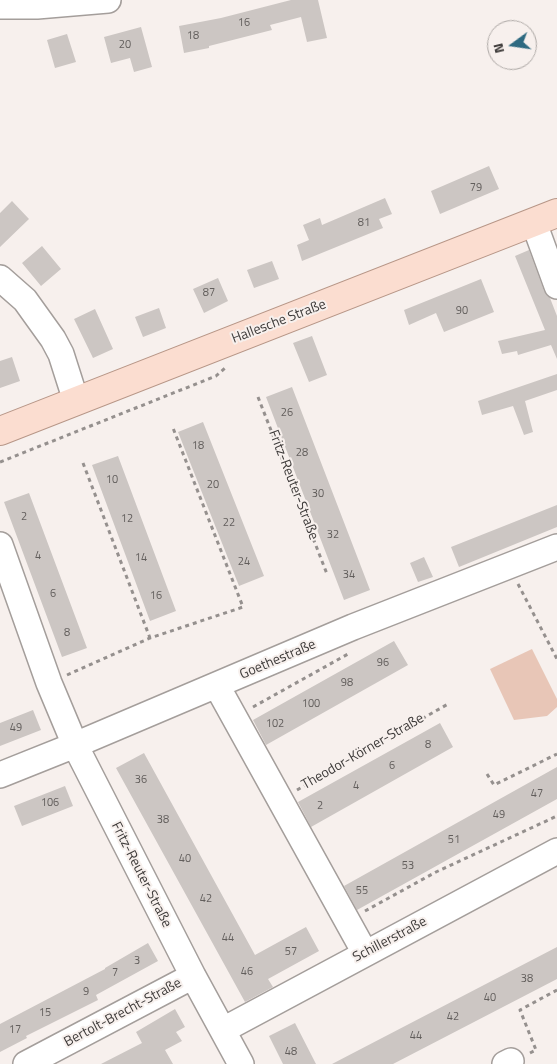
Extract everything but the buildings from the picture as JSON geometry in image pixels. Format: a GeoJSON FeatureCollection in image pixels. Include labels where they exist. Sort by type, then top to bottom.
{"type":"FeatureCollection","features":[{"type":"Feature","properties":{"kind":"main road","name":"Hallesche Straße"},"geometry":{"type":"LineString","coordinates":[[0,431],[545,218]]}},
{"type":"Feature","properties":{"kind":"street"},"geometry":{"type":"LineString","coordinates":[[0,6],[37,6],[108,0]]}},
{"type":"Feature","properties":{"kind":"street"},"geometry":{"type":"LineString","coordinates":[[545,218],[557,286]]}},
{"type":"Feature","properties":{"kind":"street"},"geometry":{"type":"LineString","coordinates":[[0,278],[25,300],[53,339],[61,354],[76,401]]}},
{"type":"Feature","properties":{"kind":"street","name":"Fritz-Reuter-Straße"},"geometry":{"type":"LineString","coordinates":[[0,545],[49,683],[75,745],[192,976],[242,1064]]}},
{"type":"Feature","properties":{"kind":"street","name":"Goethestraße"},"geometry":{"type":"LineString","coordinates":[[0,775],[354,628],[557,547]]}},
{"type":"Feature","properties":{"kind":"street"},"geometry":{"type":"LineString","coordinates":[[216,686],[365,953]]}},
{"type":"Feature","properties":{"kind":"street","name":"Schillerstraße"},"geometry":{"type":"LineString","coordinates":[[223,1030],[557,851]]}},
{"type":"Feature","properties":{"kind":"street","name":"Bertolt-Brecht-Straße"},"geometry":{"type":"LineString","coordinates":[[26,1064],[192,976]]}},
{"type":"Feature","properties":{"kind":"path","name":"Fritz-Reuter-Straße"},"geometry":{"type":"LineString","coordinates":[[258,397],[327,574]]}},
{"type":"Feature","properties":{"kind":"path"},"geometry":{"type":"LineString","coordinates":[[0,462],[125,413]]}},
{"type":"Feature","properties":{"kind":"path"},"geometry":{"type":"LineString","coordinates":[[49,683],[150,638],[243,607],[173,428]]}},
{"type":"Feature","properties":{"kind":"path"},"geometry":{"type":"LineString","coordinates":[[83,463],[150,638]]}},
{"type":"Feature","properties":{"kind":"path"},"geometry":{"type":"LineString","coordinates":[[508,566],[557,659]]}},
{"type":"Feature","properties":{"kind":"path","name":"Goethestraße"},"geometry":{"type":"LineString","coordinates":[[235,718],[353,652]]}},
{"type":"Feature","properties":{"kind":"path","name":"Theodor-Körner-Straße"},"geometry":{"type":"LineString","coordinates":[[279,800],[448,704]]}},
{"type":"Feature","properties":{"kind":"path"},"geometry":{"type":"LineString","coordinates":[[487,774],[494,785],[557,754]]}},
{"type":"Feature","properties":{"kind":"path"},"geometry":{"type":"LineString","coordinates":[[347,921],[436,872],[557,816]]}},
{"type":"Feature","properties":{"kind":"path"},"geometry":{"type":"LineString","coordinates":[[508,1063],[536,1050],[520,1010],[557,990]]}},
{"type":"Feature","properties":{"kind":"shaded area"},"geometry":{"type":"Polygon","coordinates":[[[532,649],[557,699],[557,707],[547,716],[514,720],[490,669],[532,649]]]}}]}
